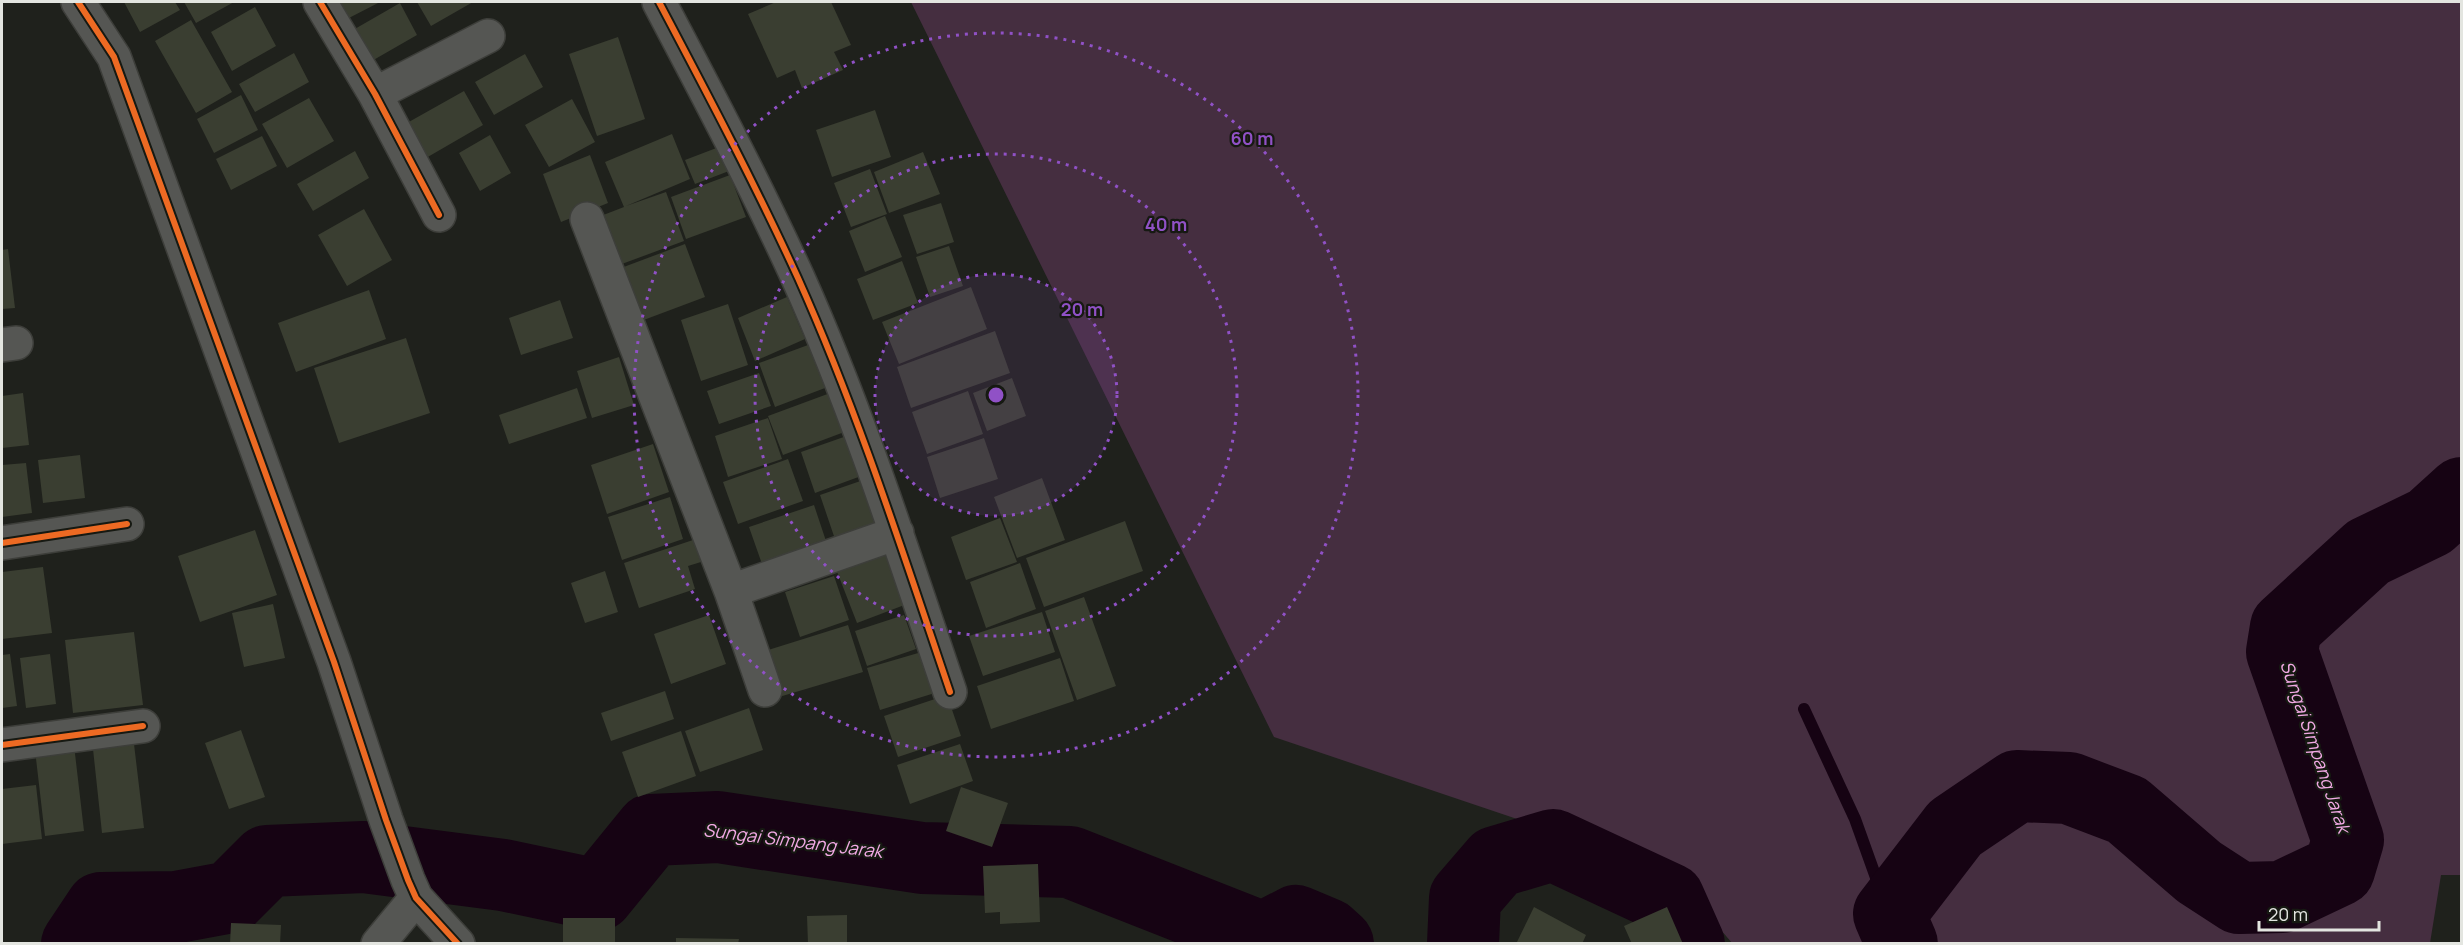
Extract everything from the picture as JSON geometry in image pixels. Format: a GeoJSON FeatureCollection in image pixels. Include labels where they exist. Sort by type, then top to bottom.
{"type":"FeatureCollection","features":[{"type":"Feature","properties":{"kind":"street"},"geometry":{"type":"LineString","coordinates":[[78,2],[114,57],[334,662],[386,820],[412,889],[458,944]]}},
{"type":"Feature","properties":{"kind":"street"},"geometry":{"type":"LineString","coordinates":[[320,2],[375,94],[439,214]]}},
{"type":"Feature","properties":{"kind":"street"},"geometry":{"type":"LineString","coordinates":[[659,2],[732,141],[798,280],[873,465],[950,692]]}},
{"type":"Feature","properties":{"kind":"street"},"geometry":{"type":"LineString","coordinates":[[375,94],[488,36]]}},
{"type":"Feature","properties":{"kind":"street"},"geometry":{"type":"LineString","coordinates":[[587,219],[731,591],[765,690]]}},
{"type":"Feature","properties":{"kind":"street"},"geometry":{"type":"LineString","coordinates":[[2,543],[127,524]]}},
{"type":"Feature","properties":{"kind":"street"},"geometry":{"type":"LineString","coordinates":[[731,591],[897,533]]}},
{"type":"Feature","properties":{"kind":"street"},"geometry":{"type":"LineString","coordinates":[[2,745],[143,726]]}},
{"type":"Feature","properties":{"kind":"street"},"geometry":{"type":"LineString","coordinates":[[378,944],[412,889]]}},
{"type":"Feature","properties":{"kind":"shaded area"},"geometry":{"type":"Polygon","coordinates":[[[911,2],[2461,2],[2462,875],[2441,875],[2430,943],[1732,943],[1671,871],[1274,737],[911,2]]]}},
{"type":"Feature","properties":{"kind":"building"},"geometry":{"type":"Polygon","coordinates":[[[124,2],[175,2],[180,10],[140,32],[124,2]]]}},
{"type":"Feature","properties":{"kind":"building"},"geometry":{"type":"Polygon","coordinates":[[[184,2],[234,2],[196,23],[184,2]]]}},
{"type":"Feature","properties":{"kind":"building"},"geometry":{"type":"Polygon","coordinates":[[[338,2],[380,2],[347,19],[338,2]]]}},
{"type":"Feature","properties":{"kind":"building"},"geometry":{"type":"Polygon","coordinates":[[[417,2],[473,2],[431,26],[417,2]]]}},
{"type":"Feature","properties":{"kind":"building"},"geometry":{"type":"Polygon","coordinates":[[[776,2],[831,2],[851,45],[834,52],[843,70],[802,88],[795,70],[777,78],[748,14],[776,2]]]}},
{"type":"Feature","properties":{"kind":"building"},"geometry":{"type":"Polygon","coordinates":[[[400,3],[417,35],[370,62],[353,30],[400,3]]]}},
{"type":"Feature","properties":{"kind":"building"},"geometry":{"type":"Polygon","coordinates":[[[255,7],[276,46],[232,71],[211,32],[255,7]]]}},
{"type":"Feature","properties":{"kind":"building"},"geometry":{"type":"Polygon","coordinates":[[[191,20],[232,92],[196,113],[155,41],[191,20]]]}},
{"type":"Feature","properties":{"kind":"building"},"geometry":{"type":"Polygon","coordinates":[[[618,37],[645,119],[597,136],[569,54],[618,37]]]}},
{"type":"Feature","properties":{"kind":"building"},"geometry":{"type":"Polygon","coordinates":[[[294,53],[309,82],[255,112],[239,84],[294,53]]]}},
{"type":"Feature","properties":{"kind":"building"},"geometry":{"type":"Polygon","coordinates":[[[525,54],[543,87],[494,115],[475,82],[525,54]]]}},
{"type":"Feature","properties":{"kind":"building"},"geometry":{"type":"Polygon","coordinates":[[[464,91],[483,125],[426,158],[407,123],[464,91]]]}},
{"type":"Feature","properties":{"kind":"building"},"geometry":{"type":"Polygon","coordinates":[[[241,95],[258,130],[214,153],[197,119],[241,95]]]}},
{"type":"Feature","properties":{"kind":"building"},"geometry":{"type":"Polygon","coordinates":[[[309,98],[334,141],[287,168],[262,124],[309,98]]]}},
{"type":"Feature","properties":{"kind":"building"},"geometry":{"type":"Polygon","coordinates":[[[572,99],[595,142],[549,167],[525,125],[572,99]]]}},
{"type":"Feature","properties":{"kind":"building"},"geometry":{"type":"Polygon","coordinates":[[[875,110],[891,157],[832,177],[816,130],[875,110]]]}},
{"type":"Feature","properties":{"kind":"building"},"geometry":{"type":"Polygon","coordinates":[[[672,134],[690,179],[626,206],[666,192],[684,241],[611,268],[593,219],[624,207],[605,162],[672,134]]]}},
{"type":"Feature","properties":{"kind":"building"},"geometry":{"type":"Polygon","coordinates":[[[490,135],[511,173],[480,191],[459,153],[490,135]]]}},
{"type":"Feature","properties":{"kind":"building"},"geometry":{"type":"Polygon","coordinates":[[[262,136],[277,166],[231,190],[216,159],[262,136]]]}},
{"type":"Feature","properties":{"kind":"building"},"geometry":{"type":"Polygon","coordinates":[[[719,147],[729,171],[695,184],[685,160],[719,147]]]}},
{"type":"Feature","properties":{"kind":"building"},"geometry":{"type":"Polygon","coordinates":[[[355,151],[369,178],[313,211],[297,184],[355,151]]]}},
{"type":"Feature","properties":{"kind":"building"},"geometry":{"type":"Polygon","coordinates":[[[923,152],[940,194],[889,213],[874,172],[923,152]]]}},
{"type":"Feature","properties":{"kind":"building"},"geometry":{"type":"Polygon","coordinates":[[[590,155],[608,203],[561,222],[543,174],[590,155]]]}},
{"type":"Feature","properties":{"kind":"building"},"geometry":{"type":"Polygon","coordinates":[[[870,169],[887,214],[851,227],[834,183],[870,169]]]}},
{"type":"Feature","properties":{"kind":"building"},"geometry":{"type":"Polygon","coordinates":[[[730,175],[746,217],[686,239],[671,197],[730,175]]]}},
{"type":"Feature","properties":{"kind":"building"},"geometry":{"type":"Polygon","coordinates":[[[941,203],[954,242],[917,254],[903,215],[941,203]]]}},
{"type":"Feature","properties":{"kind":"building"},"geometry":{"type":"Polygon","coordinates":[[[364,209],[392,260],[347,286],[318,235],[364,209]]]}},
{"type":"Feature","properties":{"kind":"building"},"geometry":{"type":"Polygon","coordinates":[[[885,216],[902,257],[865,272],[849,231],[885,216]]]}},
{"type":"Feature","properties":{"kind":"building"},"geometry":{"type":"Polygon","coordinates":[[[685,244],[705,297],[633,324],[613,271],[685,244]]]}},
{"type":"Feature","properties":{"kind":"building"},"geometry":{"type":"Polygon","coordinates":[[[949,246],[963,286],[930,297],[916,257],[949,246]]]}},
{"type":"Feature","properties":{"kind":"building"},"geometry":{"type":"Polygon","coordinates":[[[8,249],[15,308],[2,309],[2,250],[8,249]]]}},
{"type":"Feature","properties":{"kind":"building"},"geometry":{"type":"Polygon","coordinates":[[[902,261],[918,303],[873,320],[857,279],[902,261]]]}},
{"type":"Feature","properties":{"kind":"building"},"geometry":{"type":"Polygon","coordinates":[[[971,287],[987,329],[899,364],[882,322],[971,287]]]}},
{"type":"Feature","properties":{"kind":"building"},"geometry":{"type":"Polygon","coordinates":[[[369,290],[386,339],[296,372],[278,323],[369,290]]]}},
{"type":"Feature","properties":{"kind":"building"},"geometry":{"type":"Polygon","coordinates":[[[787,297],[805,339],[755,361],[738,318],[787,297]]]}},
{"type":"Feature","properties":{"kind":"building"},"geometry":{"type":"Polygon","coordinates":[[[560,300],[573,338],[521,355],[509,318],[560,300]]]}},
{"type":"Feature","properties":{"kind":"building"},"geometry":{"type":"Polygon","coordinates":[[[728,304],[748,365],[701,381],[681,320],[728,304]]]}},
{"type":"Feature","properties":{"kind":"building"},"geometry":{"type":"Polygon","coordinates":[[[995,331],[1010,373],[911,408],[897,367],[995,331]]]}},
{"type":"Feature","properties":{"kind":"building"},"geometry":{"type":"Polygon","coordinates":[[[406,338],[430,413],[339,443],[314,368],[406,338]]]}},
{"type":"Feature","properties":{"kind":"building"},"geometry":{"type":"Polygon","coordinates":[[[808,345],[825,388],[775,407],[759,363],[808,345]]]}},
{"type":"Feature","properties":{"kind":"building"},"geometry":{"type":"Polygon","coordinates":[[[619,357],[634,405],[592,418],[577,371],[619,357]]]}},
{"type":"Feature","properties":{"kind":"building"},"geometry":{"type":"Polygon","coordinates":[[[759,373],[771,406],[719,424],[707,391],[759,373]]]}},
{"type":"Feature","properties":{"kind":"building"},"geometry":{"type":"Polygon","coordinates":[[[1012,378],[1026,416],[987,431],[973,393],[1012,378]]]}},
{"type":"Feature","properties":{"kind":"building"},"geometry":{"type":"Polygon","coordinates":[[[577,388],[587,418],[509,444],[499,415],[577,388]]]}},
{"type":"Feature","properties":{"kind":"building"},"geometry":{"type":"Polygon","coordinates":[[[841,389],[855,428],[783,455],[768,416],[841,389]]]}},
{"type":"Feature","properties":{"kind":"building"},"geometry":{"type":"Polygon","coordinates":[[[968,391],[983,434],[927,454],[912,412],[968,391]]]}},
{"type":"Feature","properties":{"kind":"building"},"geometry":{"type":"Polygon","coordinates":[[[23,393],[29,445],[2,448],[2,396],[23,393]]]}},
{"type":"Feature","properties":{"kind":"building"},"geometry":{"type":"Polygon","coordinates":[[[768,418],[782,459],[728,477],[715,436],[768,418]]]}},
{"type":"Feature","properties":{"kind":"building"},"geometry":{"type":"Polygon","coordinates":[[[858,432],[872,472],[815,493],[801,452],[858,432]]]}},
{"type":"Feature","properties":{"kind":"building"},"geometry":{"type":"Polygon","coordinates":[[[984,438],[998,479],[940,498],[927,457],[984,438]]]}},
{"type":"Feature","properties":{"kind":"building"},"geometry":{"type":"Polygon","coordinates":[[[653,444],[669,492],[607,514],[591,465],[653,444]]]}},
{"type":"Feature","properties":{"kind":"building"},"geometry":{"type":"Polygon","coordinates":[[[80,455],[85,498],[43,503],[38,460],[80,455]]]}},
{"type":"Feature","properties":{"kind":"building"},"geometry":{"type":"Polygon","coordinates":[[[788,459],[803,501],[738,524],[723,482],[788,459]]]}},
{"type":"Feature","properties":{"kind":"building"},"geometry":{"type":"Polygon","coordinates":[[[26,463],[32,513],[2,517],[2,465],[26,463]]]}},
{"type":"Feature","properties":{"kind":"building"},"geometry":{"type":"Polygon","coordinates":[[[872,477],[889,527],[837,545],[820,495],[872,477]]]}},
{"type":"Feature","properties":{"kind":"building"},"geometry":{"type":"Polygon","coordinates":[[[1042,478],[1065,540],[1017,558],[994,497],[1042,478]]]}},
{"type":"Feature","properties":{"kind":"building"},"geometry":{"type":"Polygon","coordinates":[[[670,497],[683,539],[622,560],[608,517],[670,497]]]}},
{"type":"Feature","properties":{"kind":"building"},"geometry":{"type":"Polygon","coordinates":[[[814,505],[826,541],[762,564],[749,527],[814,505]]]}},
{"type":"Feature","properties":{"kind":"building"},"geometry":{"type":"Polygon","coordinates":[[[1000,518],[1017,562],[966,580],[951,537],[1000,518]]]}},
{"type":"Feature","properties":{"kind":"building"},"geometry":{"type":"Polygon","coordinates":[[[1125,521],[1143,571],[1044,607],[1026,558],[1125,521]]]}},
{"type":"Feature","properties":{"kind":"building"},"geometry":{"type":"Polygon","coordinates":[[[255,530],[277,595],[200,622],[178,556],[255,530]]]}},
{"type":"Feature","properties":{"kind":"building"},"geometry":{"type":"Polygon","coordinates":[[[693,540],[701,562],[688,566],[695,589],[639,608],[624,563],[693,540]]]}},
{"type":"Feature","properties":{"kind":"building"},"geometry":{"type":"Polygon","coordinates":[[[887,550],[907,604],[857,623],[836,569],[887,550]]]}},
{"type":"Feature","properties":{"kind":"building"},"geometry":{"type":"Polygon","coordinates":[[[1020,563],[1036,609],[986,628],[970,582],[1020,563]]]}},
{"type":"Feature","properties":{"kind":"building"},"geometry":{"type":"Polygon","coordinates":[[[43,567],[52,633],[2,639],[2,572],[43,567]]]}},
{"type":"Feature","properties":{"kind":"building"},"geometry":{"type":"Polygon","coordinates":[[[605,571],[618,612],[585,623],[571,583],[605,571]]]}},
{"type":"Feature","properties":{"kind":"building"},"geometry":{"type":"Polygon","coordinates":[[[834,576],[849,620],[800,637],[785,592],[834,576]]]}},
{"type":"Feature","properties":{"kind":"building"},"geometry":{"type":"Polygon","coordinates":[[[1084,597],[1116,686],[1077,700],[1045,611],[1084,597]]]}},
{"type":"Feature","properties":{"kind":"building"},"geometry":{"type":"Polygon","coordinates":[[[273,604],[285,658],[244,667],[232,613],[273,604]]]}},
{"type":"Feature","properties":{"kind":"building"},"geometry":{"type":"Polygon","coordinates":[[[1042,612],[1055,652],[983,676],[969,636],[1042,612]]]}},
{"type":"Feature","properties":{"kind":"building"},"geometry":{"type":"Polygon","coordinates":[[[709,615],[726,664],[671,684],[654,634],[709,615]]]}},
{"type":"Feature","properties":{"kind":"building"},"geometry":{"type":"Polygon","coordinates":[[[904,615],[916,649],[867,666],[855,631],[904,615]]]}},
{"type":"Feature","properties":{"kind":"building"},"geometry":{"type":"Polygon","coordinates":[[[848,625],[863,672],[779,697],[765,651],[848,625]]]}},
{"type":"Feature","properties":{"kind":"building"},"geometry":{"type":"Polygon","coordinates":[[[134,632],[143,705],[73,713],[65,640],[134,632]]]}},
{"type":"Feature","properties":{"kind":"building"},"geometry":{"type":"Polygon","coordinates":[[[925,651],[938,692],[880,710],[867,668],[925,651]]]}},
{"type":"Feature","properties":{"kind":"building"},"geometry":{"type":"Polygon","coordinates":[[[10,654],[17,706],[2,708],[2,655],[10,654]]]}},
{"type":"Feature","properties":{"kind":"building"},"geometry":{"type":"Polygon","coordinates":[[[50,654],[56,704],[26,708],[20,658],[50,654]]]}},
{"type":"Feature","properties":{"kind":"building"},"geometry":{"type":"Polygon","coordinates":[[[1060,658],[1074,701],[991,729],[977,686],[1060,658]]]}},
{"type":"Feature","properties":{"kind":"building"},"geometry":{"type":"Polygon","coordinates":[[[665,691],[674,719],[611,741],[601,713],[665,691]]]}},
{"type":"Feature","properties":{"kind":"building"},"geometry":{"type":"Polygon","coordinates":[[[947,695],[961,736],[898,757],[884,716],[947,695]]]}},
{"type":"Feature","properties":{"kind":"building"},"geometry":{"type":"Polygon","coordinates":[[[749,708],[763,750],[700,772],[685,731],[749,708]]]}},
{"type":"Feature","properties":{"kind":"building"},"geometry":{"type":"Polygon","coordinates":[[[241,730],[265,797],[229,809],[205,743],[241,730]]]}},
{"type":"Feature","properties":{"kind":"building"},"geometry":{"type":"Polygon","coordinates":[[[681,731],[696,776],[638,797],[622,752],[681,731]]]}},
{"type":"Feature","properties":{"kind":"building"},"geometry":{"type":"Polygon","coordinates":[[[134,744],[144,828],[102,833],[93,749],[134,744]]]}},
{"type":"Feature","properties":{"kind":"building"},"geometry":{"type":"Polygon","coordinates":[[[960,744],[973,781],[910,804],[897,765],[960,744]]]}},
{"type":"Feature","properties":{"kind":"building"},"geometry":{"type":"Polygon","coordinates":[[[74,745],[84,831],[45,836],[35,750],[74,745]]]}},
{"type":"Feature","properties":{"kind":"building"},"geometry":{"type":"Polygon","coordinates":[[[36,785],[42,839],[2,844],[2,789],[36,785]]]}},
{"type":"Feature","properties":{"kind":"building"},"geometry":{"type":"Polygon","coordinates":[[[961,787],[1008,803],[992,847],[946,831],[961,787]]]}},
{"type":"Feature","properties":{"kind":"building"},"geometry":{"type":"Polygon","coordinates":[[[1038,864],[1040,922],[1000,924],[1000,912],[985,913],[983,866],[1038,864]]]}},
{"type":"Feature","properties":{"kind":"building"},"geometry":{"type":"Polygon","coordinates":[[[1534,907],[1586,935],[1582,944],[1516,944],[1534,907]]]}},
{"type":"Feature","properties":{"kind":"building"},"geometry":{"type":"Polygon","coordinates":[[[1667,907],[1683,944],[1632,944],[1624,926],[1667,907]]]}},
{"type":"Feature","properties":{"kind":"building"},"geometry":{"type":"Polygon","coordinates":[[[847,915],[847,944],[808,944],[807,916],[847,915]]]}},
{"type":"Feature","properties":{"kind":"building"},"geometry":{"type":"Polygon","coordinates":[[[563,918],[615,918],[615,944],[563,944],[563,918]]]}},
{"type":"Feature","properties":{"kind":"building"},"geometry":{"type":"Polygon","coordinates":[[[231,923],[281,925],[280,944],[230,944],[231,923]]]}},
{"type":"Feature","properties":{"kind":"building"},"geometry":{"type":"Polygon","coordinates":[[[676,938],[739,939],[738,944],[676,944],[676,938]]]}},
{"type":"Feature","properties":{"kind":"waterway","name":"Sungai Simpang Jarak"},"geometry":{"type":"LineString","coordinates":[[1902,944],[1889,914],[1955,828],[2017,786],[2069,788],[2127,810],[2199,872],[2239,898],[2282,897],[2339,870],[2348,840],[2282,652],[2286,627],[2368,552],[2430,522],[2462,493]]}},
{"type":"Feature","properties":{"kind":"waterway"},"geometry":{"type":"LineString","coordinates":[[1804,709],[1855,819],[1889,914]]}},
{"type":"Feature","properties":{"kind":"waterway","name":"Sungai Simpang Jarak"},"geometry":{"type":"LineString","coordinates":[[77,944],[101,908],[177,907],[231,897],[267,861],[364,857],[503,875],[598,895],[651,830],[718,827],[922,858],[1070,862],[1263,938],[1296,921],[1327,934],[1338,944]]}},
{"type":"Feature","properties":{"kind":"waterway","name":"Sungai Simpang Jarak"},"geometry":{"type":"LineString","coordinates":[[1463,944],[1465,898],[1496,862],[1553,845],[1669,899],[1689,944]]}},
{"type":"Feature","properties":{"kind":"cycle path"},"geometry":{"type":"LineString","coordinates":[[78,2],[114,57],[334,662],[408,880],[416,898],[458,944]]}},
{"type":"Feature","properties":{"kind":"cycle path"},"geometry":{"type":"LineString","coordinates":[[320,2],[375,94],[439,215]]}},
{"type":"Feature","properties":{"kind":"cycle path"},"geometry":{"type":"LineString","coordinates":[[659,2],[765,208],[820,329],[879,483],[950,692]]}},
{"type":"Feature","properties":{"kind":"cycle path"},"geometry":{"type":"LineString","coordinates":[[2,543],[127,524]]}},
{"type":"Feature","properties":{"kind":"cycle path"},"geometry":{"type":"LineString","coordinates":[[2,745],[143,726]]}}]}
